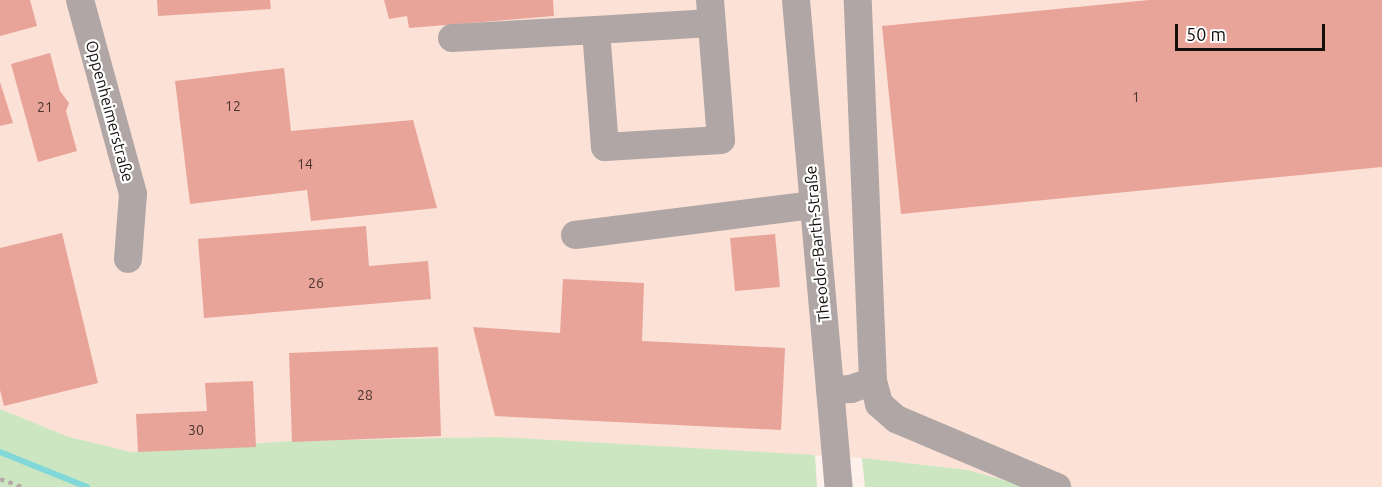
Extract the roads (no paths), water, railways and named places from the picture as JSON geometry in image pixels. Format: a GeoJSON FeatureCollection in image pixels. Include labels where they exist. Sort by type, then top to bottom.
{"type":"FeatureCollection","features":[{"type":"Feature","properties":{"kind":"street","name":"Oppenheimerstraße"},"geometry":{"type":"LineString","coordinates":[[80,0],[133,194],[128,260]]}},
{"type":"Feature","properties":{"kind":"street","name":"Theodor-Barth-Straße"},"geometry":{"type":"LineString","coordinates":[[796,0],[839,487]]}},
{"type":"Feature","properties":{"kind":"street"},"geometry":{"type":"LineString","coordinates":[[858,0],[873,381],[879,404],[896,419],[1057,487]]}},
{"type":"Feature","properties":{"kind":"street"},"geometry":{"type":"LineString","coordinates":[[452,38],[596,30],[711,11],[721,140],[605,147],[596,30]]}},
{"type":"Feature","properties":{"kind":"street"},"geometry":{"type":"LineString","coordinates":[[575,235],[814,205]]}},
{"type":"Feature","properties":{"kind":"street"},"geometry":{"type":"LineString","coordinates":[[830,390],[850,389],[873,381]]}},
{"type":"Feature","properties":{"kind":"waterway"},"geometry":{"type":"LineString","coordinates":[[0,452],[87,487]]}}]}
